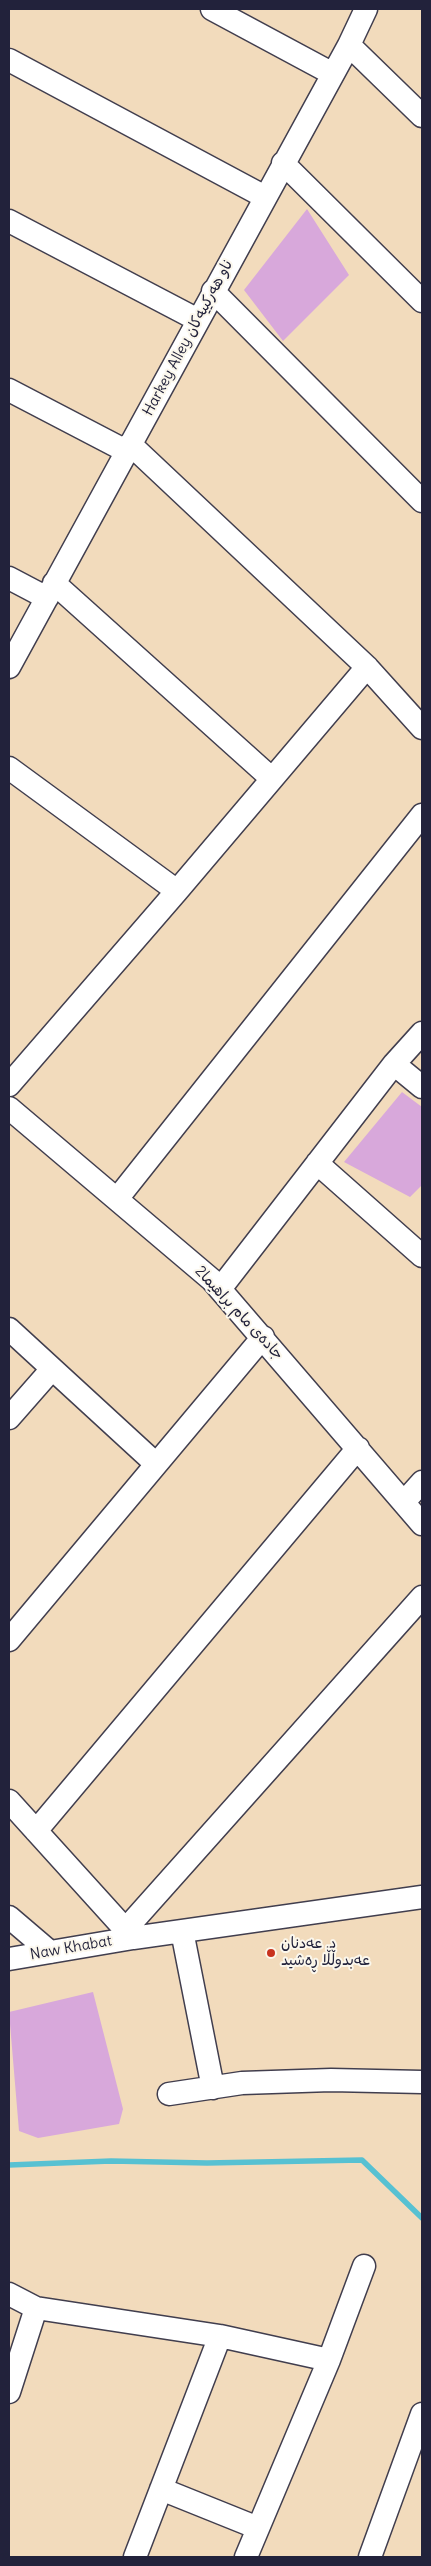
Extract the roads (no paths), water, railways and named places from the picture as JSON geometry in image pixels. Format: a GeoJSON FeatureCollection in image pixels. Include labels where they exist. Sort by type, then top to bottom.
{"type":"FeatureCollection","features":[{"type":"Feature","properties":{"kind":"street"},"geometry":{"type":"LineString","coordinates":[[212,9],[333,74]]}},
{"type":"Feature","properties":{"kind":"street","name":"Harkey Alley ناو هەركييەكان"},"geometry":{"type":"LineString","coordinates":[[9,667],[333,74],[366,9]]}},
{"type":"Feature","properties":{"kind":"street"},"geometry":{"type":"LineString","coordinates":[[349,44],[422,116]]}},
{"type":"Feature","properties":{"kind":"street"},"geometry":{"type":"LineString","coordinates":[[9,60],[265,197]]}},
{"type":"Feature","properties":{"kind":"street"},"geometry":{"type":"LineString","coordinates":[[283,163],[422,301]]}},
{"type":"Feature","properties":{"kind":"street"},"geometry":{"type":"LineString","coordinates":[[9,221],[198,320]]}},
{"type":"Feature","properties":{"kind":"street"},"geometry":{"type":"LineString","coordinates":[[213,291],[422,501]]}},
{"type":"Feature","properties":{"kind":"street"},"geometry":{"type":"LineString","coordinates":[[9,390],[128,448],[367,667],[422,728]]}},
{"type":"Feature","properties":{"kind":"street"},"geometry":{"type":"LineString","coordinates":[[9,578],[50,591],[271,778]]}},
{"type":"Feature","properties":{"kind":"street"},"geometry":{"type":"LineString","coordinates":[[9,1085],[178,892],[271,778],[367,667]]}},
{"type":"Feature","properties":{"kind":"street"},"geometry":{"type":"LineString","coordinates":[[9,768],[178,892]]}},
{"type":"Feature","properties":{"kind":"street"},"geometry":{"type":"LineString","coordinates":[[117,1199],[422,815]]}},
{"type":"Feature","properties":{"kind":"street"},"geometry":{"type":"LineString","coordinates":[[220,1289],[394,1064],[422,1033]]}},
{"type":"Feature","properties":{"kind":"street"},"geometry":{"type":"LineString","coordinates":[[394,1064],[422,1087]]}},
{"type":"Feature","properties":{"kind":"street","name":"جادەی مام براهیما2"},"geometry":{"type":"LineString","coordinates":[[9,1108],[220,1289],[422,1524]]}},
{"type":"Feature","properties":{"kind":"street"},"geometry":{"type":"LineString","coordinates":[[317,1163],[422,1256]]}},
{"type":"Feature","properties":{"kind":"street"},"geometry":{"type":"LineString","coordinates":[[9,1329],[156,1464]]}},
{"type":"Feature","properties":{"kind":"street"},"geometry":{"type":"LineString","coordinates":[[9,1640],[263,1338]]}},
{"type":"Feature","properties":{"kind":"street"},"geometry":{"type":"LineString","coordinates":[[9,1418],[52,1369]]}},
{"type":"Feature","properties":{"kind":"street"},"geometry":{"type":"LineString","coordinates":[[36,1831],[358,1448]]}},
{"type":"Feature","properties":{"kind":"street"},"geometry":{"type":"LineString","coordinates":[[404,1502],[422,1482]]}},
{"type":"Feature","properties":{"kind":"street"},"geometry":{"type":"LineString","coordinates":[[9,1801],[129,1934],[422,1597]]}},
{"type":"Feature","properties":{"kind":"street","name":"Naw Khabat"},"geometry":{"type":"LineString","coordinates":[[9,1959],[50,1952],[129,1934],[182,1931],[422,1897]]}},
{"type":"Feature","properties":{"kind":"street"},"geometry":{"type":"LineString","coordinates":[[9,1917],[50,1952]]}},
{"type":"Feature","properties":{"kind":"street"},"geometry":{"type":"LineString","coordinates":[[182,1931],[213,2088]]}},
{"type":"Feature","properties":{"kind":"street"},"geometry":{"type":"LineString","coordinates":[[169,2094],[242,2083],[305,2080],[422,2082]]}},
{"type":"Feature","properties":{"kind":"street"},"geometry":{"type":"LineString","coordinates":[[246,2557],[329,2360],[364,2266]]}},
{"type":"Feature","properties":{"kind":"street"},"geometry":{"type":"LineString","coordinates":[[9,2294],[36,2308],[220,2336],[329,2360]]}},
{"type":"Feature","properties":{"kind":"street"},"geometry":{"type":"LineString","coordinates":[[9,2392],[36,2308]]}},
{"type":"Feature","properties":{"kind":"street"},"geometry":{"type":"LineString","coordinates":[[135,2557],[220,2336]]}},
{"type":"Feature","properties":{"kind":"street"},"geometry":{"type":"LineString","coordinates":[[370,2557],[422,2414]]}},
{"type":"Feature","properties":{"kind":"street"},"geometry":{"type":"LineString","coordinates":[[161,2489],[258,2528]]}},
{"type":"Feature","properties":{"kind":"waterway"},"geometry":{"type":"LineString","coordinates":[[9,2165],[111,2161],[207,2163],[362,2160],[422,2218]]}},
{"type":"Feature","properties":{"kind":"place","name":"د. عەدنان عەبدوڵڵا ڕەشید"},"geometry":{"type":"Point","coordinates":[271,1953]}}]}
